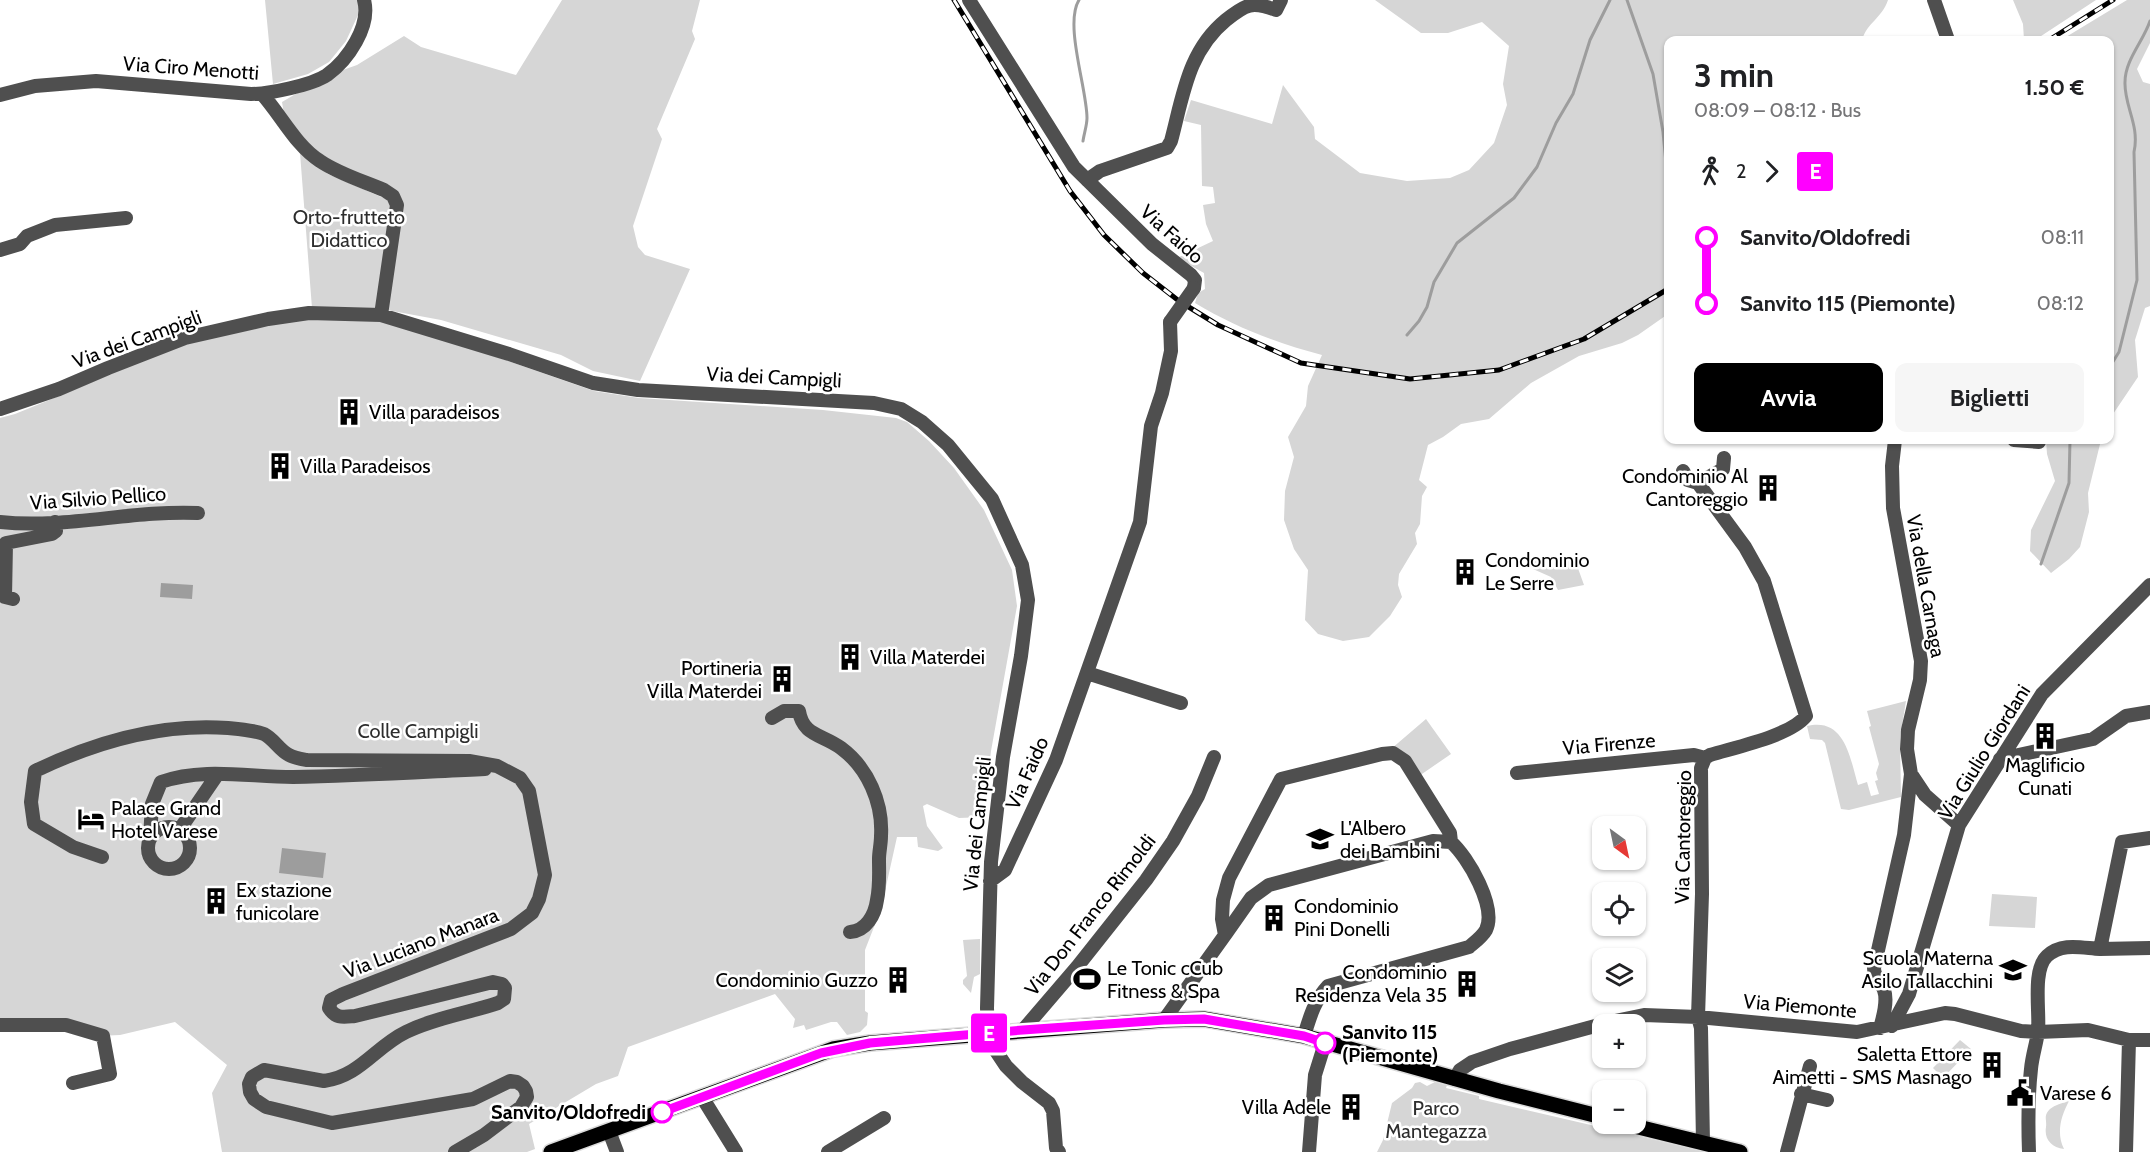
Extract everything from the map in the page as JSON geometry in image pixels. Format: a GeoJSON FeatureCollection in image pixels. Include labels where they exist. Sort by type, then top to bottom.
{"type":"FeatureCollection","features":[{"type":"Feature","properties":{"kind":"main road"},"geometry":{"type":"LineString","coordinates":[[551,1152],[833,1049],[870,1043],[1164,1020],[1204,1019],[1304,1036],[1592,1115]]}},
{"type":"Feature","properties":{"kind":"main road"},"geometry":{"type":"LineString","coordinates":[[1646,1129],[1740,1152]]}},
{"type":"Feature","properties":{"kind":"street","name":"Via Ciro Menotti"},"geometry":{"type":"LineString","coordinates":[[0,95],[35,86],[96,81],[262,94],[283,89],[326,76],[353,47],[363,28],[366,8],[364,0]]}},
{"type":"Feature","properties":{"kind":"street","name":"Via Faido"},"geometry":{"type":"LineString","coordinates":[[969,0],[1074,167],[1152,244],[1195,280],[1194,288],[1170,322],[1170,351],[1162,393],[1151,426],[1140,522],[1056,760],[1005,870],[990,881]]}},
{"type":"Feature","properties":{"kind":"street"},"geometry":{"type":"LineString","coordinates":[[1087,180],[1100,171],[1167,148],[1171,141],[1194,58],[1205,42],[1240,8],[1258,4],[1276,10],[1281,0]]}},
{"type":"Feature","properties":{"kind":"street"},"geometry":{"type":"LineString","coordinates":[[1923,0],[1939,14]]}},
{"type":"Feature","properties":{"kind":"street"},"geometry":{"type":"LineString","coordinates":[[1934,0],[1947,36]]}},
{"type":"Feature","properties":{"kind":"street"},"geometry":{"type":"LineString","coordinates":[[262,94],[278,111],[295,137],[319,161],[393,196],[397,205],[381,315]]}},
{"type":"Feature","properties":{"kind":"street"},"geometry":{"type":"LineString","coordinates":[[0,250],[20,244],[27,237],[55,225],[126,218]]}},
{"type":"Feature","properties":{"kind":"street","name":"Via dei Campigli"},"geometry":{"type":"LineString","coordinates":[[0,409],[59,389],[196,335],[268,319],[309,313],[381,315],[509,354],[593,383],[615,387],[874,402],[901,409],[922,422],[948,445],[992,499],[1022,566],[1028,600],[1021,656],[1003,757],[990,881],[988,1033]]}},
{"type":"Feature","properties":{"kind":"street","name":"Via della Carnaga"},"geometry":{"type":"LineString","coordinates":[[1888,1027],[1884,1009],[1885,994],[1874,975],[1874,968],[1904,835],[1911,774],[1907,749],[1908,730],[1920,680],[1921,661],[1893,508],[1892,466],[1895,444]]}},
{"type":"Feature","properties":{"kind":"street"},"geometry":{"type":"LineString","coordinates":[[1698,483],[1724,469],[1724,458]]}},
{"type":"Feature","properties":{"kind":"street","name":"Via Cantoreggio"},"geometry":{"type":"LineString","coordinates":[[1683,471],[1688,480],[1698,483],[1745,547],[1764,580],[1806,716],[1788,729],[1705,758],[1701,768],[1702,894],[1698,1017],[1701,1028],[1703,1143]]}},
{"type":"Feature","properties":{"kind":"street","name":"Via Silvio Pellico"},"geometry":{"type":"LineString","coordinates":[[0,522],[17,524],[168,512],[198,513]]}},
{"type":"Feature","properties":{"kind":"street","name":"Via Silvio Pellico"},"geometry":{"type":"LineString","coordinates":[[13,599],[5,597],[6,543],[52,534],[56,531],[55,522]]}},
{"type":"Feature","properties":{"kind":"street","name":"Via Giulio Giordani"},"geometry":{"type":"LineString","coordinates":[[1888,1027],[1909,994],[1959,825],[2042,694],[2150,585]]}},
{"type":"Feature","properties":{"kind":"street"},"geometry":{"type":"LineString","coordinates":[[1087,673],[1181,703]]}},
{"type":"Feature","properties":{"kind":"street"},"geometry":{"type":"LineString","coordinates":[[772,718],[784,711],[799,711],[800,722],[806,730],[842,748],[861,769],[876,796],[882,836],[879,860],[880,883],[876,907],[867,925],[858,932],[850,932]]}},
{"type":"Feature","properties":{"kind":"street"},"geometry":{"type":"LineString","coordinates":[[2000,759],[2093,739],[2126,716],[2150,712]]}},
{"type":"Feature","properties":{"kind":"street","name":"Via Luciano Manara"},"geometry":{"type":"LineString","coordinates":[[102,857],[73,848],[34,824],[31,802],[35,771],[97,746],[155,731],[199,726],[239,729],[264,735],[288,755],[306,760],[340,762],[459,760],[479,762],[502,769],[520,778],[529,791],[545,875],[539,899],[532,913],[511,929],[343,994],[331,1000],[329,1008],[340,1018],[354,1016],[493,982],[502,984],[505,988],[504,999],[498,1003],[405,1032],[353,1072],[334,1080],[324,1081],[264,1070],[252,1077],[249,1084],[254,1099],[266,1107],[332,1123],[344,1123],[473,1100],[510,1081],[523,1086],[527,1097],[521,1107],[484,1135],[454,1152]]}},
{"type":"Feature","properties":{"kind":"street"},"geometry":{"type":"LineString","coordinates":[[1225,935],[1222,919],[1223,900],[1229,878],[1281,780],[1382,754],[1394,753],[1405,761],[1450,833],[1451,842],[1467,858],[1488,906],[1489,918],[1486,930],[1480,939],[1469,947],[1328,986],[1318,996],[1304,1036]]}},
{"type":"Feature","properties":{"kind":"street","name":"Via Firenze"},"geometry":{"type":"LineString","coordinates":[[1517,773],[1694,755],[1705,758]]}},
{"type":"Feature","properties":{"kind":"street","name":"Via Don Franco Rimoldi"},"geometry":{"type":"LineString","coordinates":[[1023,1030],[1077,967],[1146,880],[1173,841],[1198,796],[1214,757]]}},
{"type":"Feature","properties":{"kind":"street"},"geometry":{"type":"LineString","coordinates":[[150,838],[160,828],[180,829],[189,839],[190,852],[183,864],[171,869],[159,867],[149,857],[148,844],[152,804],[161,782],[179,776],[293,777],[502,769]]}},
{"type":"Feature","properties":{"kind":"street","name":"Via della Carnaga"},"geometry":{"type":"LineString","coordinates":[[1911,774],[1925,795],[1959,825]]}},
{"type":"Feature","properties":{"kind":"street"},"geometry":{"type":"LineString","coordinates":[[180,829],[217,775]]}},
{"type":"Feature","properties":{"kind":"street"},"geometry":{"type":"LineString","coordinates":[[2100,949],[2122,842],[2150,838]]}},
{"type":"Feature","properties":{"kind":"street"},"geometry":{"type":"LineString","coordinates":[[1164,1020],[1251,898],[1269,885],[1433,841],[1451,842]]}},
{"type":"Feature","properties":{"kind":"street"},"geometry":{"type":"LineString","coordinates":[[2029,1152],[2029,1092],[2038,1032],[2038,975],[2041,964],[2047,956],[2065,946],[2100,949],[2150,948]]}},
{"type":"Feature","properties":{"kind":"street","name":"Via Giulio Giordani"},"geometry":{"type":"LineString","coordinates":[[1913,1021],[1908,1012],[1914,977]]}},
{"type":"Feature","properties":{"kind":"street"},"geometry":{"type":"LineString","coordinates":[[1884,1009],[1897,1011],[1901,1008]]}},
{"type":"Feature","properties":{"kind":"street","name":"Via Piemonte"},"geometry":{"type":"LineString","coordinates":[[1455,1079],[1460,1070],[1472,1062],[1510,1049],[1644,1015],[1698,1017],[1857,1032],[1888,1027],[1942,1013],[1956,1014],[2021,1031],[2088,1030],[2128,1041],[2150,1040]]}},
{"type":"Feature","properties":{"kind":"street"},"geometry":{"type":"LineString","coordinates":[[0,1025],[66,1025],[103,1036],[110,1074],[73,1083]]}},
{"type":"Feature","properties":{"kind":"street"},"geometry":{"type":"LineString","coordinates":[[988,1033],[1006,1066],[1049,1103],[1053,1111],[1056,1148],[1059,1152]]}},
{"type":"Feature","properties":{"kind":"street"},"geometry":{"type":"LineString","coordinates":[[2126,1152],[2128,1041]]}},
{"type":"Feature","properties":{"kind":"street"},"geometry":{"type":"LineString","coordinates":[[1309,1152],[1315,1075],[1325,1043]]}},
{"type":"Feature","properties":{"kind":"street"},"geometry":{"type":"LineString","coordinates":[[1787,1152],[1810,1066]]}},
{"type":"Feature","properties":{"kind":"street"},"geometry":{"type":"LineString","coordinates":[[1801,1094],[1827,1100]]}},
{"type":"Feature","properties":{"kind":"street"},"geometry":{"type":"LineString","coordinates":[[702,1097],[736,1152]]}},
{"type":"Feature","properties":{"kind":"street"},"geometry":{"type":"LineString","coordinates":[[828,1152],[884,1118]]}},
{"type":"Feature","properties":{"kind":"street"},"geometry":{"type":"LineString","coordinates":[[609,1131],[616,1152]]}},
{"type":"Feature","properties":{"kind":"green space"},"geometry":{"type":"Polygon","coordinates":[[[265,0],[358,0],[358,15],[346,41],[329,62],[308,74],[273,84],[265,0]]]}},
{"type":"Feature","properties":{"kind":"green space"},"geometry":{"type":"Polygon","coordinates":[[[562,0],[700,0],[692,31],[695,39],[657,129],[662,139],[633,226],[638,247],[645,255],[690,269],[640,381],[593,371],[561,355],[441,320],[387,310],[400,202],[317,153],[284,114],[282,102],[326,76],[357,65],[404,36],[421,47],[516,75],[562,0]]]}},
{"type":"Feature","properties":{"kind":"green space"},"geometry":{"type":"Polygon","coordinates":[[[1375,0],[1888,0],[1863,36],[1664,36],[1664,317],[1622,343],[1579,356],[1531,383],[1489,419],[1461,424],[1428,445],[1419,480],[1427,487],[1422,496],[1420,524],[1415,533],[1417,544],[1399,574],[1398,585],[1402,597],[1390,616],[1369,637],[1343,641],[1318,634],[1305,620],[1308,570],[1294,549],[1284,520],[1285,491],[1294,457],[1288,437],[1306,406],[1308,386],[1322,355],[1256,334],[1195,303],[1198,293],[1205,289],[1204,273],[1177,258],[1213,241],[1206,224],[1203,205],[1215,203],[1213,187],[1202,186],[1201,125],[1184,121],[1191,100],[1272,124],[1283,85],[1314,127],[1315,139],[1360,173],[1407,181],[1450,178],[1469,170],[1494,143],[1507,105],[1503,84],[1509,46],[1482,22],[1448,33],[1421,33],[1375,0]]]}},
{"type":"Feature","properties":{"kind":"green space"},"geometry":{"type":"Polygon","coordinates":[[[2013,0],[2096,0],[2041,36],[2024,36],[2023,24],[2013,0]]]}},
{"type":"Feature","properties":{"kind":"green space"},"geometry":{"type":"Polygon","coordinates":[[[2127,0],[2150,0],[2150,43],[2137,69],[2143,82],[2150,84],[2150,306],[2145,308],[2135,340],[2138,377],[2114,413],[2114,36],[2068,36],[2127,0]]]}},
{"type":"Feature","properties":{"kind":"green space","name":"Orto-frutteto Didattico"},"geometry":{"type":"Polygon","coordinates":[[[300,153],[328,174],[386,199],[394,209],[382,310],[312,308],[300,153]]]}},
{"type":"Feature","properties":{"kind":"green space","name":"Colle Campigli"},"geometry":{"type":"Polygon","coordinates":[[[309,317],[385,318],[594,391],[639,398],[823,410],[896,418],[907,422],[929,441],[954,468],[984,510],[1012,570],[1017,606],[991,751],[984,817],[959,818],[927,804],[923,806],[927,826],[943,848],[938,851],[918,847],[917,837],[897,837],[881,909],[865,950],[865,1011],[868,1013],[867,1025],[860,1032],[847,1035],[837,1022],[806,1030],[804,1025],[793,1028],[795,1019],[775,994],[628,1047],[618,1076],[596,1084],[529,1124],[535,1149],[527,1152],[222,1152],[212,1093],[227,1065],[175,1022],[120,1035],[98,1036],[66,1029],[0,1032],[0,418],[64,394],[185,342],[309,317]]]}},
{"type":"Feature","properties":{"kind":"green space"},"geometry":{"type":"Polygon","coordinates":[[[2046,444],[2100,444],[2088,493],[2089,512],[2080,547],[2051,573],[2030,551],[2031,530],[2055,481],[2046,444]]]}},
{"type":"Feature","properties":{"kind":"green space"},"geometry":{"type":"Polygon","coordinates":[[[1528,559],[1575,560],[1584,585],[1558,590],[1551,577],[1533,569],[1528,559]]]}},
{"type":"Feature","properties":{"kind":"green space"},"geometry":{"type":"Polygon","coordinates":[[[1906,701],[1900,738],[1901,797],[1849,810],[1841,809],[1825,743],[1822,740],[1810,739],[1807,726],[1820,725],[1838,734],[1848,752],[1858,785],[1867,782],[1871,796],[1879,794],[1875,781],[1878,780],[1876,773],[1879,764],[1867,711],[1906,701]]]}},
{"type":"Feature","properties":{"kind":"green space"},"geometry":{"type":"Polygon","coordinates":[[[1426,719],[1451,754],[1419,776],[1391,749],[1426,719]]]}},
{"type":"Feature","properties":{"kind":"green space"},"geometry":{"type":"Polygon","coordinates":[[[1992,894],[2037,897],[2035,928],[1989,926],[1992,894]]]}},
{"type":"Feature","properties":{"kind":"green space"},"geometry":{"type":"Polygon","coordinates":[[[980,939],[980,974],[974,977],[971,993],[963,984],[967,976],[963,940],[980,939]]]}},
{"type":"Feature","properties":{"kind":"green space"},"geometry":{"type":"Polygon","coordinates":[[[1960,1040],[1971,1049],[1943,1078],[1933,1068],[1960,1040]]]}},
{"type":"Feature","properties":{"kind":"green space","name":"Parco Mantegazza"},"geometry":{"type":"Polygon","coordinates":[[[1420,1082],[1427,1086],[1435,1082],[1447,1085],[1446,1088],[1479,1096],[1479,1099],[1592,1125],[1592,1134],[1630,1134],[1707,1152],[1377,1152],[1383,1140],[1392,1103],[1412,1088],[1415,1083],[1420,1082]]]}},
{"type":"Feature","properties":{"kind":"green space"},"geometry":{"type":"Polygon","coordinates":[[[2069,1101],[2060,1125],[2060,1137],[2064,1149],[2055,1146],[2047,1139],[2046,1116],[2052,1108],[2069,1101]]]}},
{"type":"Feature","properties":{"kind":"shaded area"},"geometry":{"type":"Polygon","coordinates":[[[161,583],[193,585],[192,599],[160,597],[161,583]]]}},
{"type":"Feature","properties":{"kind":"shaded area"},"geometry":{"type":"Polygon","coordinates":[[[282,848],[326,853],[323,878],[279,873],[282,848]]]}},
{"type":"Feature","properties":{"kind":"waterway"},"geometry":{"type":"LineString","coordinates":[[1079,0],[1074,24],[1077,57],[1086,106],[1087,121],[1083,141]]}},
{"type":"Feature","properties":{"kind":"waterway"},"geometry":{"type":"LineString","coordinates":[[1407,335],[1427,307],[1434,282],[1457,243],[1514,198],[1537,167],[1556,123],[1573,94],[1590,40],[1610,0]]}},
{"type":"Feature","properties":{"kind":"waterway"},"geometry":{"type":"LineString","coordinates":[[1627,0],[1653,74],[1664,142]]}},
{"type":"Feature","properties":{"kind":"waterway"},"geometry":{"type":"LineString","coordinates":[[2114,360],[2119,352],[2137,280],[2135,133],[2125,82],[2128,66],[2150,21]]}},
{"type":"Feature","properties":{"kind":"waterway"},"geometry":{"type":"LineString","coordinates":[[2041,564],[2069,483],[2070,444]]}},
{"type":"Feature","properties":{"kind":"railway"},"geometry":{"type":"LineString","coordinates":[[954,0],[1070,191],[1104,235],[1143,273],[1179,301],[1218,325],[1301,363],[1410,379],[1499,370],[1584,339],[1664,291]]}},
{"type":"Feature","properties":{"kind":"railway"},"geometry":{"type":"LineString","coordinates":[[2055,36],[2113,0]]}},
{"type":"Feature","properties":{"kind":"bus line","name":"E"},"geometry":{"type":"LineString","coordinates":[[662,1112],[833,1049],[870,1043],[1023,1030],[1204,1019],[1304,1036],[1325,1043]]}},
{"type":"Feature","properties":{"kind":"place","name":"Villa paradeisos"},"geometry":{"type":"Point","coordinates":[349,412]}},
{"type":"Feature","properties":{"kind":"place","name":"Villa Paradeisos"},"geometry":{"type":"Point","coordinates":[280,466]}},
{"type":"Feature","properties":{"kind":"place","name":"Condominio Al Cantoreggio"},"geometry":{"type":"Point","coordinates":[1768,488]}},
{"type":"Feature","properties":{"kind":"place","name":"Condominio Le Serre"},"geometry":{"type":"Point","coordinates":[1465,572]}},
{"type":"Feature","properties":{"kind":"place","name":"Villa Materdei"},"geometry":{"type":"Point","coordinates":[850,657]}},
{"type":"Feature","properties":{"kind":"place","name":"Portineria Villa Materdei"},"geometry":{"type":"Point","coordinates":[782,679]}},
{"type":"Feature","properties":{"kind":"place","name":"Maglificio Cunati"},"geometry":{"type":"Point","coordinates":[2045,736]}},
{"type":"Feature","properties":{"kind":"place","name":"Palace Grand Hotel Varese"},"geometry":{"type":"Point","coordinates":[91,819]}},
{"type":"Feature","properties":{"kind":"place","name":"L'Albero dei Bambini"},"geometry":{"type":"Point","coordinates":[1320,839]}},
{"type":"Feature","properties":{"kind":"place","name":"Ex stazione funicolare"},"geometry":{"type":"Point","coordinates":[216,901]}},
{"type":"Feature","properties":{"kind":"place","name":"Condominio Pini Donelli"},"geometry":{"type":"Point","coordinates":[1274,918]}},
{"type":"Feature","properties":{"kind":"place","name":"Scuola Materna Asilo Tallacchini"},"geometry":{"type":"Point","coordinates":[2013,970]}},
{"type":"Feature","properties":{"kind":"place","name":"Le Tonic cCub Fitness & Spa"},"geometry":{"type":"Point","coordinates":[1087,979]}},
{"type":"Feature","properties":{"kind":"place","name":"Condominio Guzzo"},"geometry":{"type":"Point","coordinates":[898,980]}},
{"type":"Feature","properties":{"kind":"place","name":"Condominio Residenza Vela 35"},"geometry":{"type":"Point","coordinates":[1467,984]}},
{"type":"Feature","properties":{"kind":"place","name":"Sanvito 115 (Piemonte)"},"geometry":{"type":"Point","coordinates":[1325,1043]}},
{"type":"Feature","properties":{"kind":"place","name":"Saletta Ettore Aimetti - SMS Masnago"},"geometry":{"type":"Point","coordinates":[1992,1065]}},
{"type":"Feature","properties":{"kind":"place","name":"Varese 6"},"geometry":{"type":"Point","coordinates":[2020,1093]}},
{"type":"Feature","properties":{"kind":"place","name":"Villa Adele"},"geometry":{"type":"Point","coordinates":[1351,1107]}},
{"type":"Feature","properties":{"kind":"place","name":"Sanvito/Oldofredi"},"geometry":{"type":"Point","coordinates":[662,1112]}}]}
